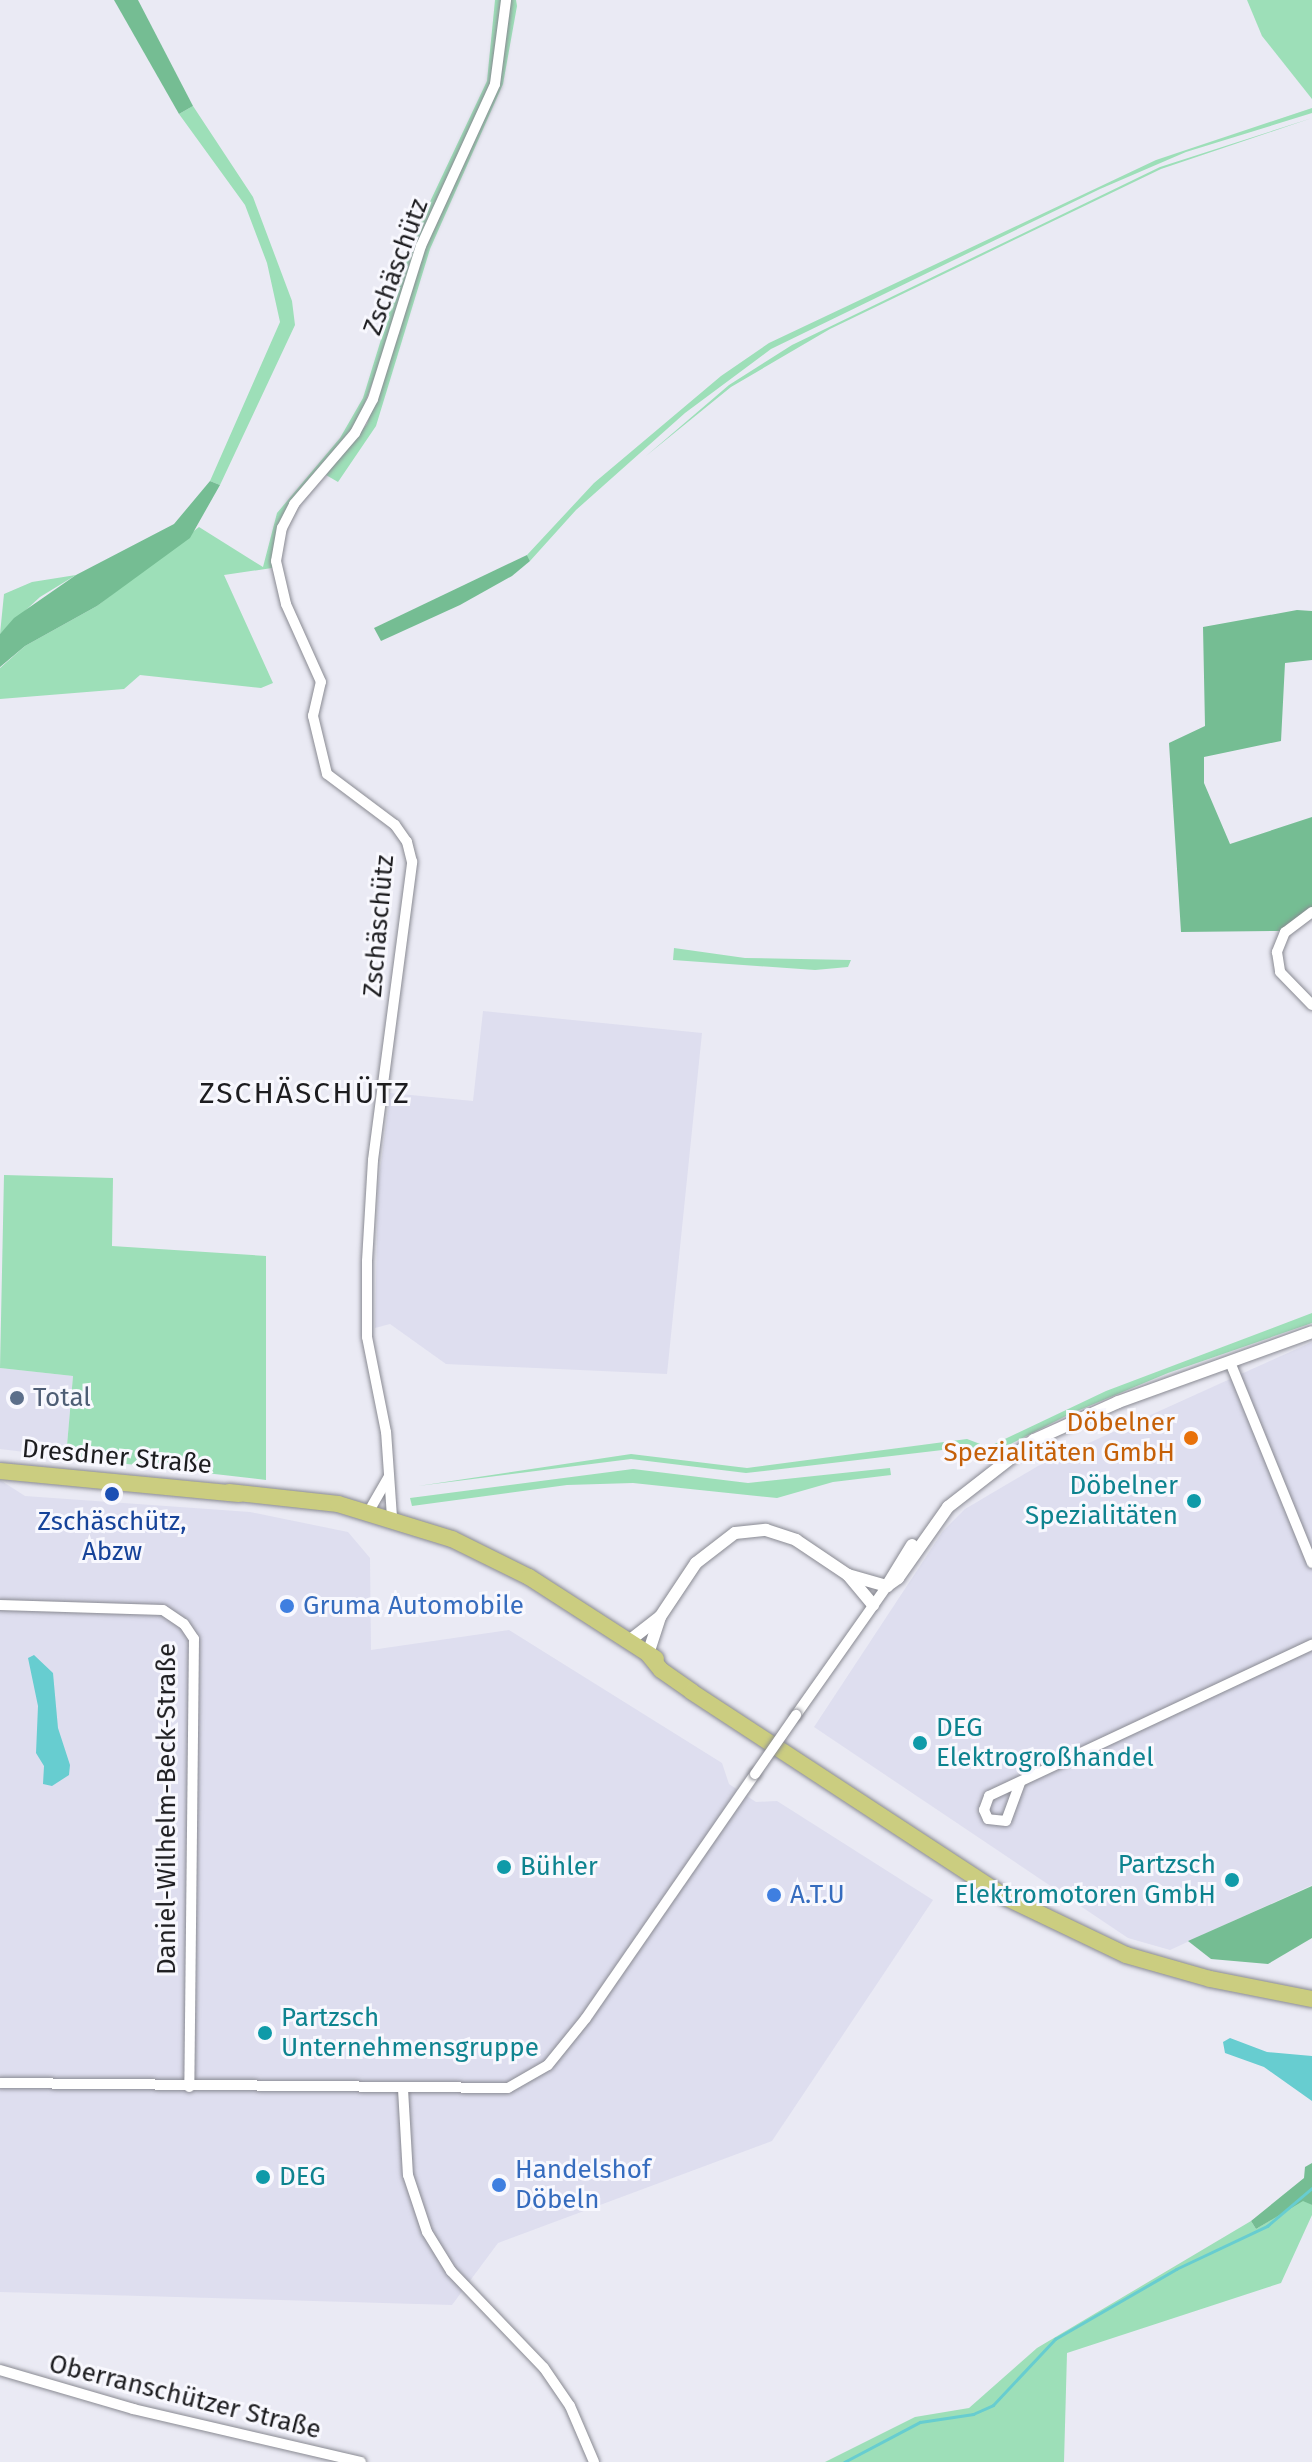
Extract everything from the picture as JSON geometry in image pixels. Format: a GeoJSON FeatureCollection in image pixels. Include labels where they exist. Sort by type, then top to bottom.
{"type":"FeatureCollection","features":[{"type":"Feature","properties":{"kind":"main road","name":"Dresdner Straße"},"geometry":{"type":"LineString","coordinates":[[0,1471],[323,1501],[392,1517],[484,1553],[558,1595],[629,1641],[648,1654],[661,1670],[1007,1898],[1102,1945],[1210,1979],[1312,1999]]}},
{"type":"Feature","properties":{"kind":"street","name":"Zschäschütz"},"geometry":{"type":"LineString","coordinates":[[392,1517],[386,1432],[367,1337],[369,1198],[412,862],[407,842],[395,825],[327,774],[313,716],[321,682],[286,604],[276,561],[282,528],[294,504],[355,433],[373,399],[421,246],[495,84],[506,0]]}},
{"type":"Feature","properties":{"kind":"street"},"geometry":{"type":"LineString","coordinates":[[1312,912],[1285,932],[1277,952],[1280,972],[1312,1005]]}},
{"type":"Feature","properties":{"kind":"street"},"geometry":{"type":"LineString","coordinates":[[0,2083],[508,2088],[548,2065],[873,1605],[887,1586],[898,1578],[942,1514],[999,1462],[1054,1429],[1312,1332]]}},
{"type":"Feature","properties":{"kind":"street"},"geometry":{"type":"LineString","coordinates":[[1230,1362],[1312,1563]]}},
{"type":"Feature","properties":{"kind":"street"},"geometry":{"type":"LineString","coordinates":[[369,1511],[388,1478]]}},
{"type":"Feature","properties":{"kind":"street"},"geometry":{"type":"LineString","coordinates":[[648,1654],[660,1617],[696,1563],[735,1533],[780,1533],[848,1575],[887,1586]]}},
{"type":"Feature","properties":{"kind":"street"},"geometry":{"type":"LineString","coordinates":[[848,1575],[873,1605]]}},
{"type":"Feature","properties":{"kind":"street","name":"Daniel-Wilhelm-Beck-Straße"},"geometry":{"type":"LineString","coordinates":[[0,1605],[163,1610],[184,1624],[194,1639],[189,2087]]}},
{"type":"Feature","properties":{"kind":"street"},"geometry":{"type":"LineString","coordinates":[[629,1641],[660,1617]]}},
{"type":"Feature","properties":{"kind":"street"},"geometry":{"type":"LineString","coordinates":[[1020,1783],[1312,1645]]}},
{"type":"Feature","properties":{"kind":"street"},"geometry":{"type":"LineString","coordinates":[[403,2089],[406,2165],[427,2232],[451,2271],[544,2368],[570,2406],[594,2462]]}},
{"type":"Feature","properties":{"kind":"street","name":"Oberranschützer Straße"},"geometry":{"type":"LineString","coordinates":[[0,2370],[133,2409],[361,2462]]}},
{"type":"Feature","properties":{"kind":"shaded area"},"geometry":{"type":"Polygon","coordinates":[[[483,1011],[702,1033],[667,1374],[446,1364],[390,1324],[375,1328],[378,1186],[390,1093],[473,1101],[483,1011]]]}},
{"type":"Feature","properties":{"kind":"shaded area"},"geometry":{"type":"Polygon","coordinates":[[[1312,1342],[1312,1885],[1170,1950],[1128,1938],[814,1727],[943,1531],[965,1509],[1038,1466],[1312,1342]]]}},
{"type":"Feature","properties":{"kind":"shaded area"},"geometry":{"type":"Polygon","coordinates":[[[0,1368],[73,1376],[66,1457],[0,1449],[0,1368]]]}},
{"type":"Feature","properties":{"kind":"shaded area"},"geometry":{"type":"Polygon","coordinates":[[[0,1480],[25,1496],[250,1512],[348,1532],[370,1558],[371,1650],[509,1630],[722,1763],[729,1784],[756,1802],[777,1801],[933,1900],[772,2141],[498,2243],[452,2305],[0,2292],[0,1480]]]}},
{"type":"Feature","properties":{"kind":"green space"},"geometry":{"type":"Polygon","coordinates":[[[114,0],[138,0],[193,106],[179,114],[114,0]]]}},
{"type":"Feature","properties":{"kind":"green space"},"geometry":{"type":"Polygon","coordinates":[[[495,0],[503,0],[492,83],[455,165],[358,421],[292,501],[272,568],[224,575],[273,683],[261,688],[140,675],[124,689],[0,699],[0,668],[25,646],[97,606],[199,527],[263,567],[277,513],[340,438],[363,398],[411,242],[487,81],[495,0]]]}},
{"type":"Feature","properties":{"kind":"green space"},"geometry":{"type":"Polygon","coordinates":[[[509,0],[516,0],[517,6],[503,84],[430,249],[376,426],[338,482],[326,475],[367,424],[425,246],[500,83],[509,0]]]}},
{"type":"Feature","properties":{"kind":"green space"},"geometry":{"type":"Polygon","coordinates":[[[1247,0],[1312,0],[1312,99],[1262,36],[1247,0]]]}},
{"type":"Feature","properties":{"kind":"green space"},"geometry":{"type":"Polygon","coordinates":[[[193,106],[253,197],[292,301],[295,325],[220,485],[210,481],[280,322],[267,263],[245,205],[179,114],[193,106]]]}},
{"type":"Feature","properties":{"kind":"green space"},"geometry":{"type":"Polygon","coordinates":[[[1312,108],[1312,113],[1186,152],[1100,189],[771,349],[685,413],[576,510],[530,561],[527,555],[594,483],[721,376],[769,343],[1156,160],[1312,108]]]}},
{"type":"Feature","properties":{"kind":"green space"},"geometry":{"type":"Polygon","coordinates":[[[1312,118],[1161,169],[830,329],[731,387],[646,456],[729,385],[792,345],[1160,167],[1312,118]]]}},
{"type":"Feature","properties":{"kind":"green space"},"geometry":{"type":"Polygon","coordinates":[[[210,481],[220,485],[190,538],[97,606],[25,646],[0,667],[0,634],[14,618],[76,575],[174,524],[210,481]]]}},
{"type":"Feature","properties":{"kind":"green space"},"geometry":{"type":"Polygon","coordinates":[[[527,555],[530,561],[512,576],[460,605],[381,641],[374,628],[527,555]]]}},
{"type":"Feature","properties":{"kind":"green space"},"geometry":{"type":"Polygon","coordinates":[[[76,575],[40,597],[0,634],[4,594],[32,582],[76,575]]]}},
{"type":"Feature","properties":{"kind":"green space"},"geometry":{"type":"Polygon","coordinates":[[[1297,610],[1312,611],[1312,660],[1285,663],[1281,741],[1204,757],[1204,783],[1230,844],[1312,817],[1312,908],[1281,931],[1181,932],[1169,743],[1205,726],[1203,627],[1297,610]]]}},
{"type":"Feature","properties":{"kind":"green space"},"geometry":{"type":"Polygon","coordinates":[[[674,948],[745,958],[851,960],[848,967],[815,970],[673,960],[674,948]]]}},
{"type":"Feature","properties":{"kind":"green space"},"geometry":{"type":"Polygon","coordinates":[[[4,1175],[113,1178],[112,1246],[266,1256],[266,1480],[66,1457],[73,1376],[0,1368],[4,1175]]]}},
{"type":"Feature","properties":{"kind":"green space"},"geometry":{"type":"Polygon","coordinates":[[[1312,1313],[1312,1323],[1168,1373],[1070,1414],[985,1457],[968,1447],[746,1473],[631,1459],[418,1486],[631,1454],[747,1468],[967,1439],[988,1447],[1106,1391],[1312,1313]]]}},
{"type":"Feature","properties":{"kind":"green space"},"geometry":{"type":"Polygon","coordinates":[[[890,1468],[891,1475],[833,1482],[777,1498],[633,1483],[567,1485],[412,1506],[410,1498],[633,1469],[748,1483],[890,1468]]]}},
{"type":"Feature","properties":{"kind":"green space"},"geometry":{"type":"Polygon","coordinates":[[[1312,1886],[1312,1938],[1268,1964],[1211,1959],[1188,1941],[1312,1886]]]}},
{"type":"Feature","properties":{"kind":"green space"},"geometry":{"type":"Polygon","coordinates":[[[1312,2163],[1312,2205],[1303,2201],[1256,2229],[1251,2221],[1304,2178],[1305,2167],[1312,2163]]]}},
{"type":"Feature","properties":{"kind":"green space"},"geometry":{"type":"Polygon","coordinates":[[[1303,2200],[1312,2205],[1312,2215],[1281,2283],[1067,2353],[1064,2462],[825,2462],[915,2417],[969,2408],[1037,2348],[1251,2221],[1256,2229],[1303,2200]]]}},
{"type":"Feature","properties":{"kind":"water"},"geometry":{"type":"Polygon","coordinates":[[[34,1655],[53,1673],[58,1728],[70,1765],[69,1775],[52,1786],[43,1784],[44,1766],[36,1753],[38,1706],[28,1658],[34,1655]]]}},
{"type":"Feature","properties":{"kind":"water"},"geometry":{"type":"Polygon","coordinates":[[[1230,2038],[1267,2052],[1312,2056],[1312,2101],[1264,2067],[1225,2053],[1223,2042],[1230,2038]]]}},
{"type":"Feature","properties":{"kind":"waterway"},"geometry":{"type":"LineString","coordinates":[[844,2462],[920,2422],[973,2414],[993,2405],[1055,2339],[1176,2269],[1267,2226],[1312,2188]]}},
{"type":"Feature","properties":{"kind":"place","name":"Total"},"geometry":{"type":"Point","coordinates":[17,1398]}},
{"type":"Feature","properties":{"kind":"place","name":"Döbelner Spezialitäten GmbH"},"geometry":{"type":"Point","coordinates":[1191,1438]}},
{"type":"Feature","properties":{"kind":"place","name":"Zschäschütz, Abzw"},"geometry":{"type":"Point","coordinates":[112,1494]}},
{"type":"Feature","properties":{"kind":"place","name":"Döbelner Spezialitäten"},"geometry":{"type":"Point","coordinates":[1194,1501]}},
{"type":"Feature","properties":{"kind":"place","name":"Gruma Automobile"},"geometry":{"type":"Point","coordinates":[287,1606]}},
{"type":"Feature","properties":{"kind":"place","name":"DEG Elektrogroßhandel"},"geometry":{"type":"Point","coordinates":[920,1743]}},
{"type":"Feature","properties":{"kind":"place","name":"Bühler"},"geometry":{"type":"Point","coordinates":[504,1867]}},
{"type":"Feature","properties":{"kind":"place","name":"Partzsch Elektromotoren GmbH"},"geometry":{"type":"Point","coordinates":[1232,1880]}},
{"type":"Feature","properties":{"kind":"place","name":"A.T.U"},"geometry":{"type":"Point","coordinates":[774,1895]}},
{"type":"Feature","properties":{"kind":"place","name":"Partzsch Unternehmensgruppe"},"geometry":{"type":"Point","coordinates":[265,2033]}},
{"type":"Feature","properties":{"kind":"place","name":"DEG"},"geometry":{"type":"Point","coordinates":[263,2177]}},
{"type":"Feature","properties":{"kind":"place","name":"Handelshof Döbeln"},"geometry":{"type":"Point","coordinates":[499,2185]}},
{"type":"Feature","properties":{"kind":"district","name":"ZSCHÄSCHÜTZ"},"geometry":{"type":"Point","coordinates":[305,1093]}}]}
